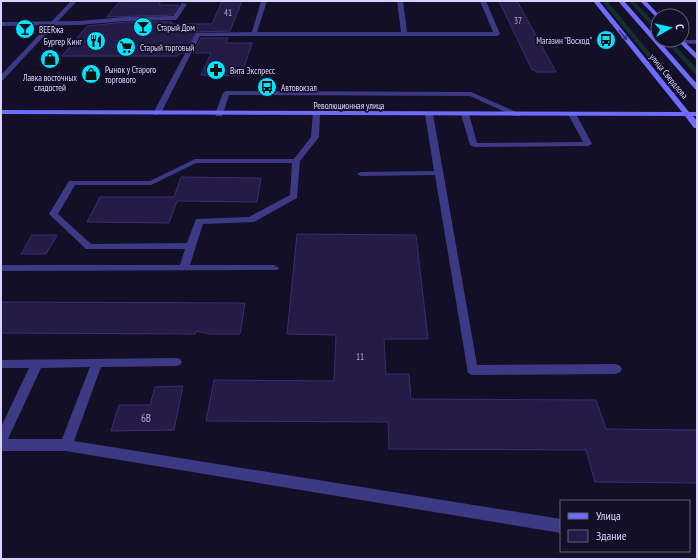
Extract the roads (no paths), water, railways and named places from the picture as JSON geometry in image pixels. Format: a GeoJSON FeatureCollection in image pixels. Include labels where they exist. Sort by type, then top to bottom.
{"type":"FeatureCollection","features":[{"type":"Feature","properties":{"kind":"main road","name":"улица Свердлова"},"geometry":{"type":"LineString","coordinates":[[621,1],[697,88]]}},
{"type":"Feature","properties":{"kind":"main road"},"geometry":{"type":"LineString","coordinates":[[643,1],[650,8]]}},
{"type":"Feature","properties":{"kind":"main road","name":"улица Свердлова"},"geometry":{"type":"LineString","coordinates":[[598,3],[697,126]]}},
{"type":"Feature","properties":{"kind":"main road"},"geometry":{"type":"LineString","coordinates":[[688,48],[697,58]]}},
{"type":"Feature","properties":{"kind":"main road","name":"Революционная улица"},"geometry":{"type":"LineString","coordinates":[[1,112],[219,114],[697,114]]}},
{"type":"Feature","properties":{"kind":"street"},"geometry":{"type":"LineString","coordinates":[[1,79],[74,1]]}},
{"type":"Feature","properties":{"kind":"street"},"geometry":{"type":"LineString","coordinates":[[254,34],[264,1]]}},
{"type":"Feature","properties":{"kind":"street"},"geometry":{"type":"LineString","coordinates":[[400,1],[404,34]]}},
{"type":"Feature","properties":{"kind":"street"},"geometry":{"type":"LineString","coordinates":[[157,113],[198,34],[497,34],[483,1]]}},
{"type":"Feature","properties":{"kind":"street"},"geometry":{"type":"LineString","coordinates":[[592,1],[598,3]]}},
{"type":"Feature","properties":{"kind":"street"},"geometry":{"type":"LineString","coordinates":[[1,24],[79,23],[125,19],[175,18],[184,4]]}},
{"type":"Feature","properties":{"kind":"street"},"geometry":{"type":"LineString","coordinates":[[219,114],[226,93],[249,93],[471,94],[517,114]]}},
{"type":"Feature","properties":{"kind":"street"},"geometry":{"type":"LineString","coordinates":[[184,268],[199,221],[250,220],[294,196],[296,161],[315,137],[316,114]]}},
{"type":"Feature","properties":{"kind":"street"},"geometry":{"type":"LineString","coordinates":[[429,114],[472,370],[616,370]]}},
{"type":"Feature","properties":{"kind":"street"},"geometry":{"type":"LineString","coordinates":[[465,114],[474,145],[588,144],[572,114]]}},
{"type":"Feature","properties":{"kind":"street"},"geometry":{"type":"LineString","coordinates":[[191,246],[89,247],[53,214],[72,183],[151,183],[195,161],[296,161]]}},
{"type":"Feature","properties":{"kind":"street"},"geometry":{"type":"LineString","coordinates":[[361,174],[438,173]]}},
{"type":"Feature","properties":{"kind":"street"},"geometry":{"type":"LineString","coordinates":[[1,268],[274,268]]}},
{"type":"Feature","properties":{"kind":"street"},"geometry":{"type":"LineString","coordinates":[[1,364],[176,362]]}},
{"type":"Feature","properties":{"kind":"street"},"geometry":{"type":"LineString","coordinates":[[66,445],[97,363]]}},
{"type":"Feature","properties":{"kind":"street"},"geometry":{"type":"LineString","coordinates":[[1,440],[37,364]]}},
{"type":"Feature","properties":{"kind":"street"},"geometry":{"type":"LineString","coordinates":[[1,445],[66,445],[560,526]]}},
{"type":"Feature","properties":{"kind":"place","name":"Старый Дом"},"geometry":{"type":"Point","coordinates":[143,27]}},
{"type":"Feature","properties":{"kind":"place","name":"BEERжа"},"geometry":{"type":"Point","coordinates":[25,29]}},
{"type":"Feature","properties":{"kind":"place","name":"Магазин \"Восход\""},"geometry":{"type":"Point","coordinates":[606,40]}},
{"type":"Feature","properties":{"kind":"place","name":"Бургер Кинг"},"geometry":{"type":"Point","coordinates":[96,41]}},
{"type":"Feature","properties":{"kind":"place","name":"Старый торговый"},"geometry":{"type":"Point","coordinates":[126,47]}},
{"type":"Feature","properties":{"kind":"place","name":"Лавка восточных сладостей"},"geometry":{"type":"Point","coordinates":[50,59]}},
{"type":"Feature","properties":{"kind":"place","name":"Вита Экспресс"},"geometry":{"type":"Point","coordinates":[216,70]}},
{"type":"Feature","properties":{"kind":"place","name":"Рынок у Старого торгового"},"geometry":{"type":"Point","coordinates":[91,74]}},
{"type":"Feature","properties":{"kind":"place","name":"Автовокзал"},"geometry":{"type":"Point","coordinates":[267,87]}}]}
